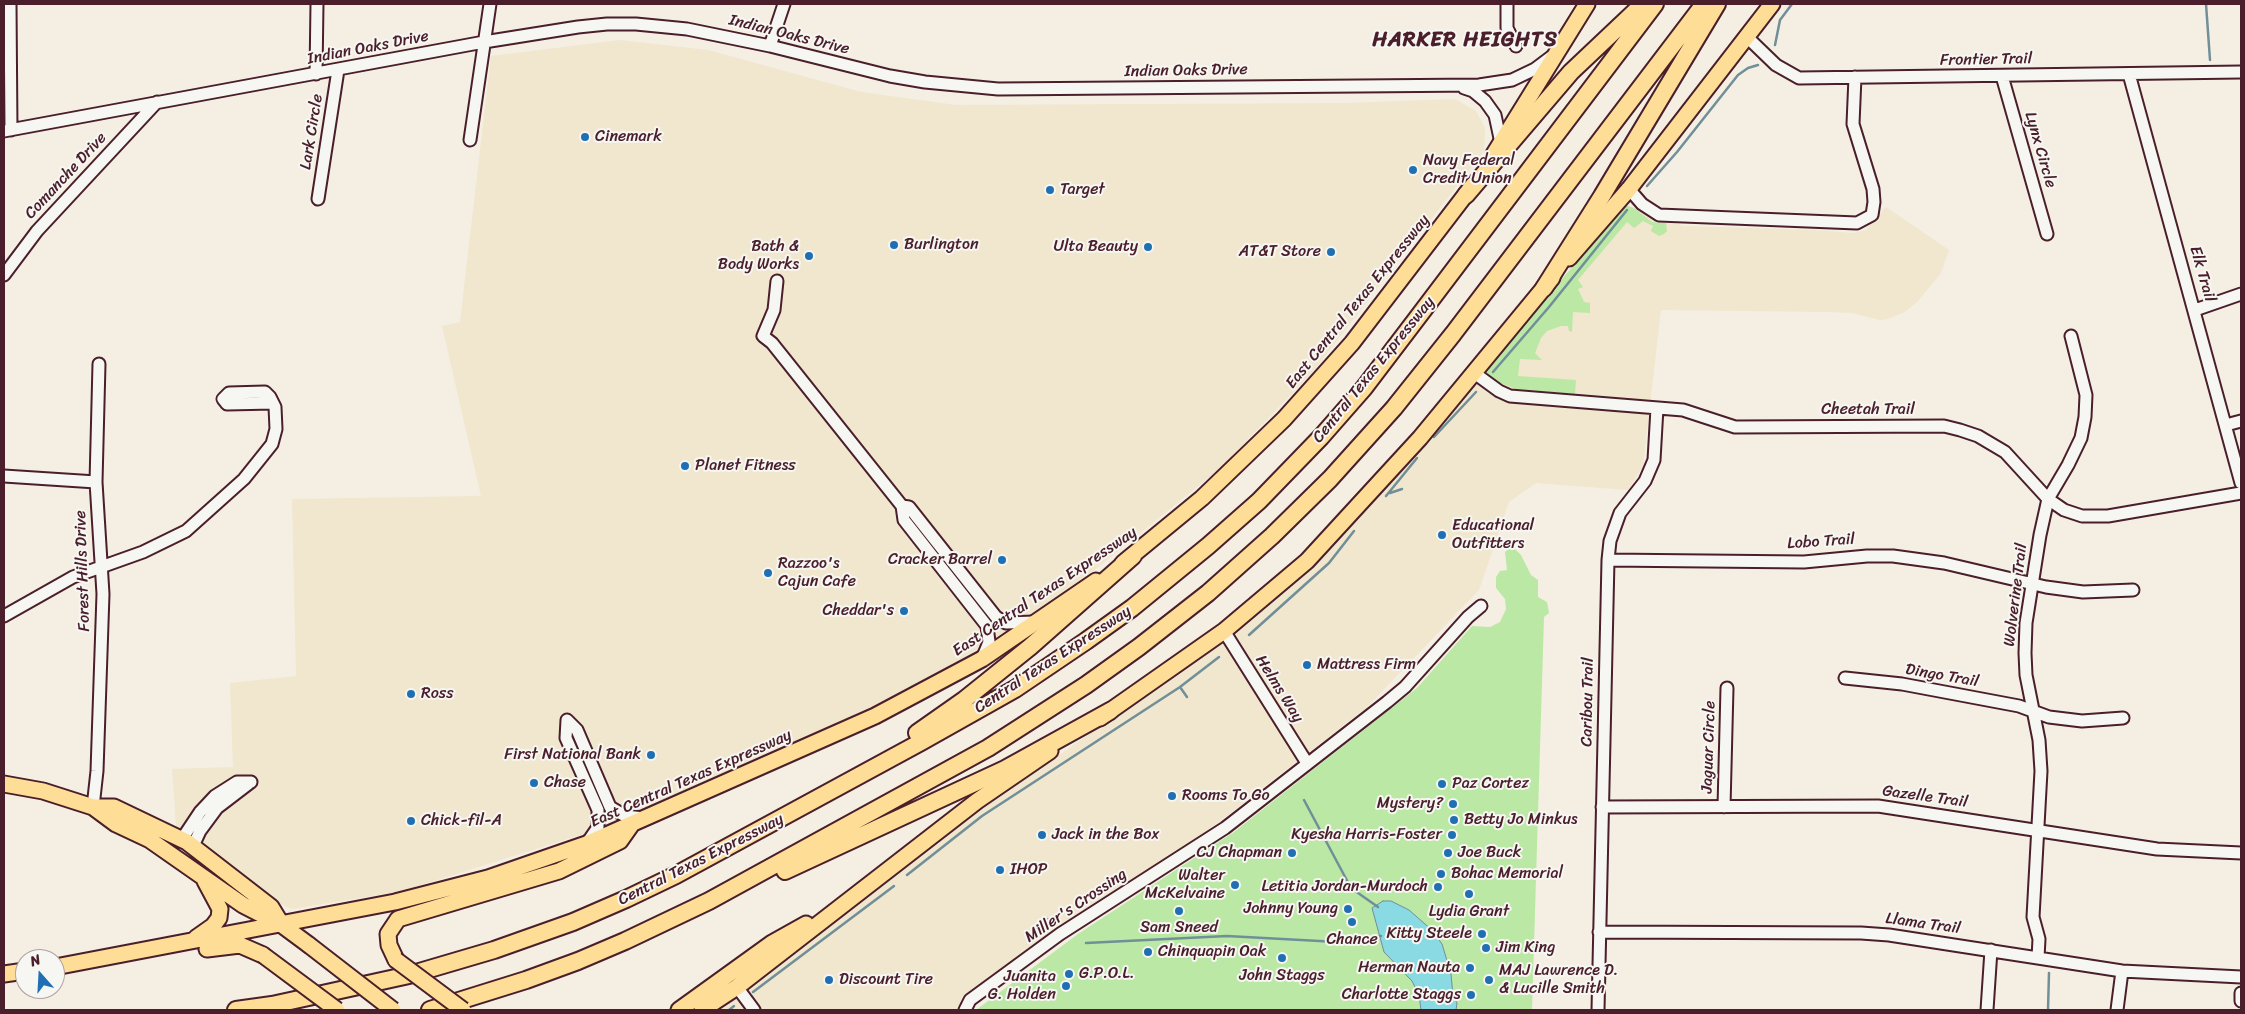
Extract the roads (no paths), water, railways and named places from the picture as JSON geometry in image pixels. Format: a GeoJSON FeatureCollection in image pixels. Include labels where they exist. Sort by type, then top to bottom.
{"type":"FeatureCollection","features":[{"type":"Feature","properties":{"kind":"highway"},"geometry":{"type":"LineString","coordinates":[[1466,195],[1571,72],[1643,4]]}},
{"type":"Feature","properties":{"kind":"highway","name":"Central Texas Expressway"},"geometry":{"type":"LineString","coordinates":[[236,1010],[356,988],[409,975],[494,950],[572,922],[626,899],[676,876],[1015,688],[1132,608],[1208,546],[1258,501],[1321,437],[1364,388],[1655,4]]}},
{"type":"Feature","properties":{"kind":"highway"},"geometry":{"type":"LineString","coordinates":[[430,1010],[526,980],[578,961],[625,942],[709,902],[988,748],[1052,708],[1139,648],[1242,564],[1330,479],[1400,400],[1453,334],[1704,4]]}},
{"type":"Feature","properties":{"kind":"highway"},"geometry":{"type":"LineString","coordinates":[[1544,288],[1602,196],[1717,4]]}},
{"type":"Feature","properties":{"kind":"highway"},"geometry":{"type":"LineString","coordinates":[[778,820],[793,804],[926,728],[964,700],[1030,648],[1133,556]]}},
{"type":"Feature","properties":{"kind":"highway"},"geometry":{"type":"LineString","coordinates":[[709,902],[729,898],[868,832],[950,796],[1005,769],[1110,711]]}},
{"type":"Feature","properties":{"kind":"main road","name":"East Central Texas Expressway"},"geometry":{"type":"LineString","coordinates":[[92,962],[395,902],[488,878],[586,844],[875,716],[982,659],[1133,556],[1210,491],[1284,419],[1352,342],[1466,195],[1501,143],[1587,4]]}},
{"type":"Feature","properties":{"kind":"main road"},"geometry":{"type":"LineString","coordinates":[[702,1010],[737,987],[977,801],[1224,631],[1307,561],[1417,442],[1473,372],[1629,189],[1772,4]]}},
{"type":"Feature","properties":{"kind":"main road"},"geometry":{"type":"LineString","coordinates":[[4,784],[43,791],[93,807],[126,829],[150,840],[200,873],[243,905],[282,925],[393,1010]]}},
{"type":"Feature","properties":{"kind":"main road"},"geometry":{"type":"LineString","coordinates":[[93,807],[114,807],[188,842],[271,907],[282,925]]}},
{"type":"Feature","properties":{"kind":"main road"},"geometry":{"type":"LineString","coordinates":[[463,1010],[396,960],[389,945],[388,934],[398,919],[558,871],[620,841],[639,820]]}},
{"type":"Feature","properties":{"kind":"main road"},"geometry":{"type":"LineString","coordinates":[[126,829],[150,836],[184,852],[189,851],[188,842]]}},
{"type":"Feature","properties":{"kind":"main road"},"geometry":{"type":"LineString","coordinates":[[188,942],[208,930],[219,918],[220,909],[200,873]]}},
{"type":"Feature","properties":{"kind":"main road"},"geometry":{"type":"LineString","coordinates":[[679,1010],[772,943],[833,912]]}},
{"type":"Feature","properties":{"kind":"main road"},"geometry":{"type":"LineString","coordinates":[[65,966],[92,962],[123,964],[222,946],[240,945],[264,954],[337,1010]]}},
{"type":"Feature","properties":{"kind":"street"},"geometry":{"type":"LineString","coordinates":[[7,130],[10,4]]}},
{"type":"Feature","properties":{"kind":"street"},"geometry":{"type":"LineString","coordinates":[[316,74],[317,4]]}},
{"type":"Feature","properties":{"kind":"street"},"geometry":{"type":"LineString","coordinates":[[470,140],[490,4]]}},
{"type":"Feature","properties":{"kind":"street"},"geometry":{"type":"LineString","coordinates":[[770,46],[784,4]]}},
{"type":"Feature","properties":{"kind":"street"},"geometry":{"type":"LineString","coordinates":[[1507,4],[1507,28],[1516,46]]}},
{"type":"Feature","properties":{"kind":"street","name":"Indian Oaks Drive"},"geometry":{"type":"LineString","coordinates":[[7,130],[484,42],[578,27],[636,24],[687,29],[770,46],[890,76],[926,82],[998,89],[1455,86],[1497,84],[1512,80],[1535,69],[1560,49]]}},
{"type":"Feature","properties":{"kind":"street","name":"Frontier Trail"},"geometry":{"type":"LineString","coordinates":[[1747,37],[1776,64],[1791,75],[1799,78],[2241,72]]}},
{"type":"Feature","properties":{"kind":"street","name":"Lark Circle"},"geometry":{"type":"LineString","coordinates":[[318,199],[338,70]]}},
{"type":"Feature","properties":{"kind":"street","name":"Elk Trail"},"geometry":{"type":"LineString","coordinates":[[2129,74],[2241,483]]}},
{"type":"Feature","properties":{"kind":"street","name":"Lynx Circle"},"geometry":{"type":"LineString","coordinates":[[2002,76],[2047,234]]}},
{"type":"Feature","properties":{"kind":"street"},"geometry":{"type":"LineString","coordinates":[[1629,189],[1642,204],[1659,215],[1856,223],[1872,215],[1874,202],[1873,189],[1853,124],[1856,78]]}},
{"type":"Feature","properties":{"kind":"street"},"geometry":{"type":"LineString","coordinates":[[1455,86],[1473,91],[1485,101],[1495,115],[1501,143]]}},
{"type":"Feature","properties":{"kind":"street","name":"Comanche Drive"},"geometry":{"type":"LineString","coordinates":[[4,275],[37,231],[157,102]]}},
{"type":"Feature","properties":{"kind":"street"},"geometry":{"type":"LineString","coordinates":[[777,281],[774,310],[763,336],[778,351],[902,506],[904,520],[986,626],[989,642],[982,659]]}},
{"type":"Feature","properties":{"kind":"street"},"geometry":{"type":"LineString","coordinates":[[2195,310],[2241,294]]}},
{"type":"Feature","properties":{"kind":"street","name":"Wolverine Trail"},"geometry":{"type":"LineString","coordinates":[[2038,958],[2039,939],[2033,917],[2041,771],[2039,740],[2032,710],[2024,653],[2033,583],[2048,499],[2081,438],[2085,417],[2086,395],[2071,336]]}},
{"type":"Feature","properties":{"kind":"street","name":"Forest Hills Drive"},"geometry":{"type":"LineString","coordinates":[[93,807],[98,759],[104,594],[96,482],[99,364]]}},
{"type":"Feature","properties":{"kind":"street","name":"Cheetah Trail"},"geometry":{"type":"LineString","coordinates":[[1473,372],[1499,391],[1510,396],[1683,410],[1735,427],[1935,426],[1960,430],[1986,440],[2006,452],[2048,499],[2064,510],[2082,516],[2108,516],[2241,493]]}},
{"type":"Feature","properties":{"kind":"street"},"geometry":{"type":"LineString","coordinates":[[4,616],[72,577],[163,544],[186,531],[220,503],[259,463],[272,444],[276,429],[273,403]]}},
{"type":"Feature","properties":{"kind":"street","name":"Caribou Trail"},"geometry":{"type":"LineString","coordinates":[[1598,1010],[1608,560],[1610,541],[1620,513],[1644,481],[1654,460],[1657,408]]}},
{"type":"Feature","properties":{"kind":"street"},"geometry":{"type":"LineString","coordinates":[[2226,425],[2241,421]]}},
{"type":"Feature","properties":{"kind":"street"},"geometry":{"type":"LineString","coordinates":[[4,476],[96,482]]}},
{"type":"Feature","properties":{"kind":"street"},"geometry":{"type":"LineString","coordinates":[[902,506],[909,507],[996,617],[1006,623],[1019,624],[1038,621]]}},
{"type":"Feature","properties":{"kind":"street","name":"Lobo Trail"},"geometry":{"type":"LineString","coordinates":[[1608,560],[1804,562],[1866,556],[1893,556],[1944,563],[2083,592],[2134,590]]}},
{"type":"Feature","properties":{"kind":"street","name":"Miller's Crossing"},"geometry":{"type":"LineString","coordinates":[[965,1010],[970,1000],[1060,934],[1224,828],[1405,687],[1468,617],[1482,606]]}},
{"type":"Feature","properties":{"kind":"street","name":"Helms Way"},"geometry":{"type":"LineString","coordinates":[[1224,631],[1307,763]]}},
{"type":"Feature","properties":{"kind":"street","name":"Dingo Trail"},"geometry":{"type":"LineString","coordinates":[[1846,678],[1902,684],[2032,710],[2050,717],[2082,721],[2123,718]]}},
{"type":"Feature","properties":{"kind":"street","name":"Jaguar Circle"},"geometry":{"type":"LineString","coordinates":[[1724,807],[1727,688]]}},
{"type":"Feature","properties":{"kind":"street"},"geometry":{"type":"LineString","coordinates":[[586,844],[598,826],[598,810],[566,738],[567,720],[577,730],[610,808],[625,816],[639,820]]}},
{"type":"Feature","properties":{"kind":"street"},"geometry":{"type":"LineString","coordinates":[[236,782],[251,782],[217,808],[200,831],[188,842],[214,796],[236,782]]}},
{"type":"Feature","properties":{"kind":"street","name":"Gazelle Trail"},"geometry":{"type":"LineString","coordinates":[[1602,807],[1878,806],[2157,849],[2241,853]]}},
{"type":"Feature","properties":{"kind":"street","name":"Llama Trail"},"geometry":{"type":"LineString","coordinates":[[1599,932],[1860,933],[1991,950],[2122,971],[2241,977]]}},
{"type":"Feature","properties":{"kind":"street"},"geometry":{"type":"LineString","coordinates":[[1986,1010],[1991,950]]}},
{"type":"Feature","properties":{"kind":"street"},"geometry":{"type":"LineString","coordinates":[[2117,1010],[2122,971]]}},
{"type":"Feature","properties":{"kind":"street"},"geometry":{"type":"LineString","coordinates":[[737,987],[754,1010]]}},
{"type":"Feature","properties":{"kind":"street"},"geometry":{"type":"LineString","coordinates":[[2241,993],[2241,1001]]}},
{"type":"Feature","properties":{"kind":"water"},"geometry":{"type":"Polygon","coordinates":[[[1383,901],[1391,901],[1409,910],[1433,931],[1442,944],[1451,974],[1453,996],[1457,1003],[1456,1010],[1421,1010],[1419,995],[1412,981],[1384,952],[1372,908],[1383,901]]]}},
{"type":"Feature","properties":{"kind":"waterway"},"geometry":{"type":"LineString","coordinates":[[1775,45],[1780,20],[1792,4]]}},
{"type":"Feature","properties":{"kind":"waterway"},"geometry":{"type":"LineString","coordinates":[[2206,4],[2210,60]]}},
{"type":"Feature","properties":{"kind":"waterway"},"geometry":{"type":"LineString","coordinates":[[1647,186],[1677,152],[1738,75],[1748,68],[1758,65]]}},
{"type":"Feature","properties":{"kind":"waterway"},"geometry":{"type":"LineString","coordinates":[[1493,372],[1549,307],[1627,210]]}},
{"type":"Feature","properties":{"kind":"waterway"},"geometry":{"type":"LineString","coordinates":[[1434,437],[1476,392]]}},
{"type":"Feature","properties":{"kind":"waterway"},"geometry":{"type":"LineString","coordinates":[[1386,496],[1417,458]]}},
{"type":"Feature","properties":{"kind":"waterway"},"geometry":{"type":"LineString","coordinates":[[1390,493],[1402,489]]}},
{"type":"Feature","properties":{"kind":"waterway"},"geometry":{"type":"LineString","coordinates":[[1249,635],[1329,563],[1354,531]]}},
{"type":"Feature","properties":{"kind":"waterway"},"geometry":{"type":"LineString","coordinates":[[907,875],[982,816],[1180,687],[1219,657]]}},
{"type":"Feature","properties":{"kind":"waterway"},"geometry":{"type":"LineString","coordinates":[[1180,687],[1187,697]]}},
{"type":"Feature","properties":{"kind":"waterway"},"geometry":{"type":"LineString","coordinates":[[1304,800],[1351,888],[1378,907]]}},
{"type":"Feature","properties":{"kind":"waterway"},"geometry":{"type":"LineString","coordinates":[[753,992],[894,886]]}},
{"type":"Feature","properties":{"kind":"waterway"},"geometry":{"type":"LineString","coordinates":[[1048,919],[1054,922]]}},
{"type":"Feature","properties":{"kind":"waterway"},"geometry":{"type":"LineString","coordinates":[[1086,943],[1227,936],[1338,942],[1381,936]]}},
{"type":"Feature","properties":{"kind":"waterway"},"geometry":{"type":"LineString","coordinates":[[2048,1010],[2049,973]]}},
{"type":"Feature","properties":{"kind":"waterway"},"geometry":{"type":"LineString","coordinates":[[729,1010],[734,1006]]}},
{"type":"Feature","properties":{"kind":"place","name":"Cinemark"},"geometry":{"type":"Point","coordinates":[585,137]}},
{"type":"Feature","properties":{"kind":"place","name":"Navy Federal Credit Union"},"geometry":{"type":"Point","coordinates":[1413,170]}},
{"type":"Feature","properties":{"kind":"place","name":"Target"},"geometry":{"type":"Point","coordinates":[1050,190]}},
{"type":"Feature","properties":{"kind":"place","name":"Burlington"},"geometry":{"type":"Point","coordinates":[894,245]}},
{"type":"Feature","properties":{"kind":"place","name":"Ulta Beauty"},"geometry":{"type":"Point","coordinates":[1148,247]}},
{"type":"Feature","properties":{"kind":"place","name":"AT&T Store"},"geometry":{"type":"Point","coordinates":[1331,252]}},
{"type":"Feature","properties":{"kind":"place","name":"Bath & Body Works"},"geometry":{"type":"Point","coordinates":[809,256]}},
{"type":"Feature","properties":{"kind":"place","name":"Planet Fitness"},"geometry":{"type":"Point","coordinates":[685,466]}},
{"type":"Feature","properties":{"kind":"place","name":"Educational Outfitters"},"geometry":{"type":"Point","coordinates":[1442,535]}},
{"type":"Feature","properties":{"kind":"place","name":"Cracker Barrel"},"geometry":{"type":"Point","coordinates":[1002,560]}},
{"type":"Feature","properties":{"kind":"place","name":"Razzoo's Cajun Cafe"},"geometry":{"type":"Point","coordinates":[768,573]}},
{"type":"Feature","properties":{"kind":"place","name":"Cheddar's"},"geometry":{"type":"Point","coordinates":[904,611]}},
{"type":"Feature","properties":{"kind":"place","name":"Mattress Firm"},"geometry":{"type":"Point","coordinates":[1307,665]}},
{"type":"Feature","properties":{"kind":"place","name":"Ross"},"geometry":{"type":"Point","coordinates":[411,694]}},
{"type":"Feature","properties":{"kind":"place","name":"First National Bank"},"geometry":{"type":"Point","coordinates":[651,755]}},
{"type":"Feature","properties":{"kind":"place","name":"Chase"},"geometry":{"type":"Point","coordinates":[534,783]}},
{"type":"Feature","properties":{"kind":"place","name":"Paz Cortez"},"geometry":{"type":"Point","coordinates":[1442,784]}},
{"type":"Feature","properties":{"kind":"place","name":"Rooms To Go"},"geometry":{"type":"Point","coordinates":[1172,796]}},
{"type":"Feature","properties":{"kind":"place","name":"Mystery?"},"geometry":{"type":"Point","coordinates":[1453,804]}},
{"type":"Feature","properties":{"kind":"place","name":"Betty Jo Minkus"},"geometry":{"type":"Point","coordinates":[1454,820]}},
{"type":"Feature","properties":{"kind":"place","name":"Chick-fil-A"},"geometry":{"type":"Point","coordinates":[411,821]}},
{"type":"Feature","properties":{"kind":"place","name":"Jack in the Box"},"geometry":{"type":"Point","coordinates":[1042,835]}},
{"type":"Feature","properties":{"kind":"place","name":"Kyesha Harris-Foster"},"geometry":{"type":"Point","coordinates":[1452,835]}},
{"type":"Feature","properties":{"kind":"place","name":"CJ Chapman"},"geometry":{"type":"Point","coordinates":[1292,853]}},
{"type":"Feature","properties":{"kind":"place","name":"Joe Buck"},"geometry":{"type":"Point","coordinates":[1448,853]}},
{"type":"Feature","properties":{"kind":"place","name":"IHOP"},"geometry":{"type":"Point","coordinates":[1000,870]}},
{"type":"Feature","properties":{"kind":"place","name":"Bohac Memorial"},"geometry":{"type":"Point","coordinates":[1441,874]}},
{"type":"Feature","properties":{"kind":"place","name":"Walter McKelvaine"},"geometry":{"type":"Point","coordinates":[1235,885]}},
{"type":"Feature","properties":{"kind":"place","name":"Letitia Jordan-Murdoch"},"geometry":{"type":"Point","coordinates":[1438,887]}},
{"type":"Feature","properties":{"kind":"place","name":"Lydia Grant"},"geometry":{"type":"Point","coordinates":[1469,894]}},
{"type":"Feature","properties":{"kind":"place","name":"Johnny Young"},"geometry":{"type":"Point","coordinates":[1348,909]}},
{"type":"Feature","properties":{"kind":"place","name":"Sam Sneed"},"geometry":{"type":"Point","coordinates":[1179,911]}},
{"type":"Feature","properties":{"kind":"place","name":"Chance"},"geometry":{"type":"Point","coordinates":[1352,922]}},
{"type":"Feature","properties":{"kind":"place","name":"Kitty Steele"},"geometry":{"type":"Point","coordinates":[1482,934]}},
{"type":"Feature","properties":{"kind":"place","name":"Jim King"},"geometry":{"type":"Point","coordinates":[1486,948]}},
{"type":"Feature","properties":{"kind":"place","name":"Chinquapin Oak"},"geometry":{"type":"Point","coordinates":[1148,952]}},
{"type":"Feature","properties":{"kind":"place","name":"John Staggs"},"geometry":{"type":"Point","coordinates":[1282,958]}},
{"type":"Feature","properties":{"kind":"place","name":"Herman Nauta"},"geometry":{"type":"Point","coordinates":[1470,968]}},
{"type":"Feature","properties":{"kind":"place","name":"G.P.O.L."},"geometry":{"type":"Point","coordinates":[1069,974]}},
{"type":"Feature","properties":{"kind":"place","name":"Discount Tire"},"geometry":{"type":"Point","coordinates":[829,980]}},
{"type":"Feature","properties":{"kind":"place","name":"MAJ Lawrence D. & Lucille Smith"},"geometry":{"type":"Point","coordinates":[1489,980]}},
{"type":"Feature","properties":{"kind":"place","name":"Juanita G. Holden"},"geometry":{"type":"Point","coordinates":[1066,986]}},
{"type":"Feature","properties":{"kind":"place","name":"Charlotte Staggs"},"geometry":{"type":"Point","coordinates":[1471,995]}},
{"type":"Feature","properties":{"kind":"district","name":"HARKER HEIGHTS"},"geometry":{"type":"Point","coordinates":[1465,41]}}]}
